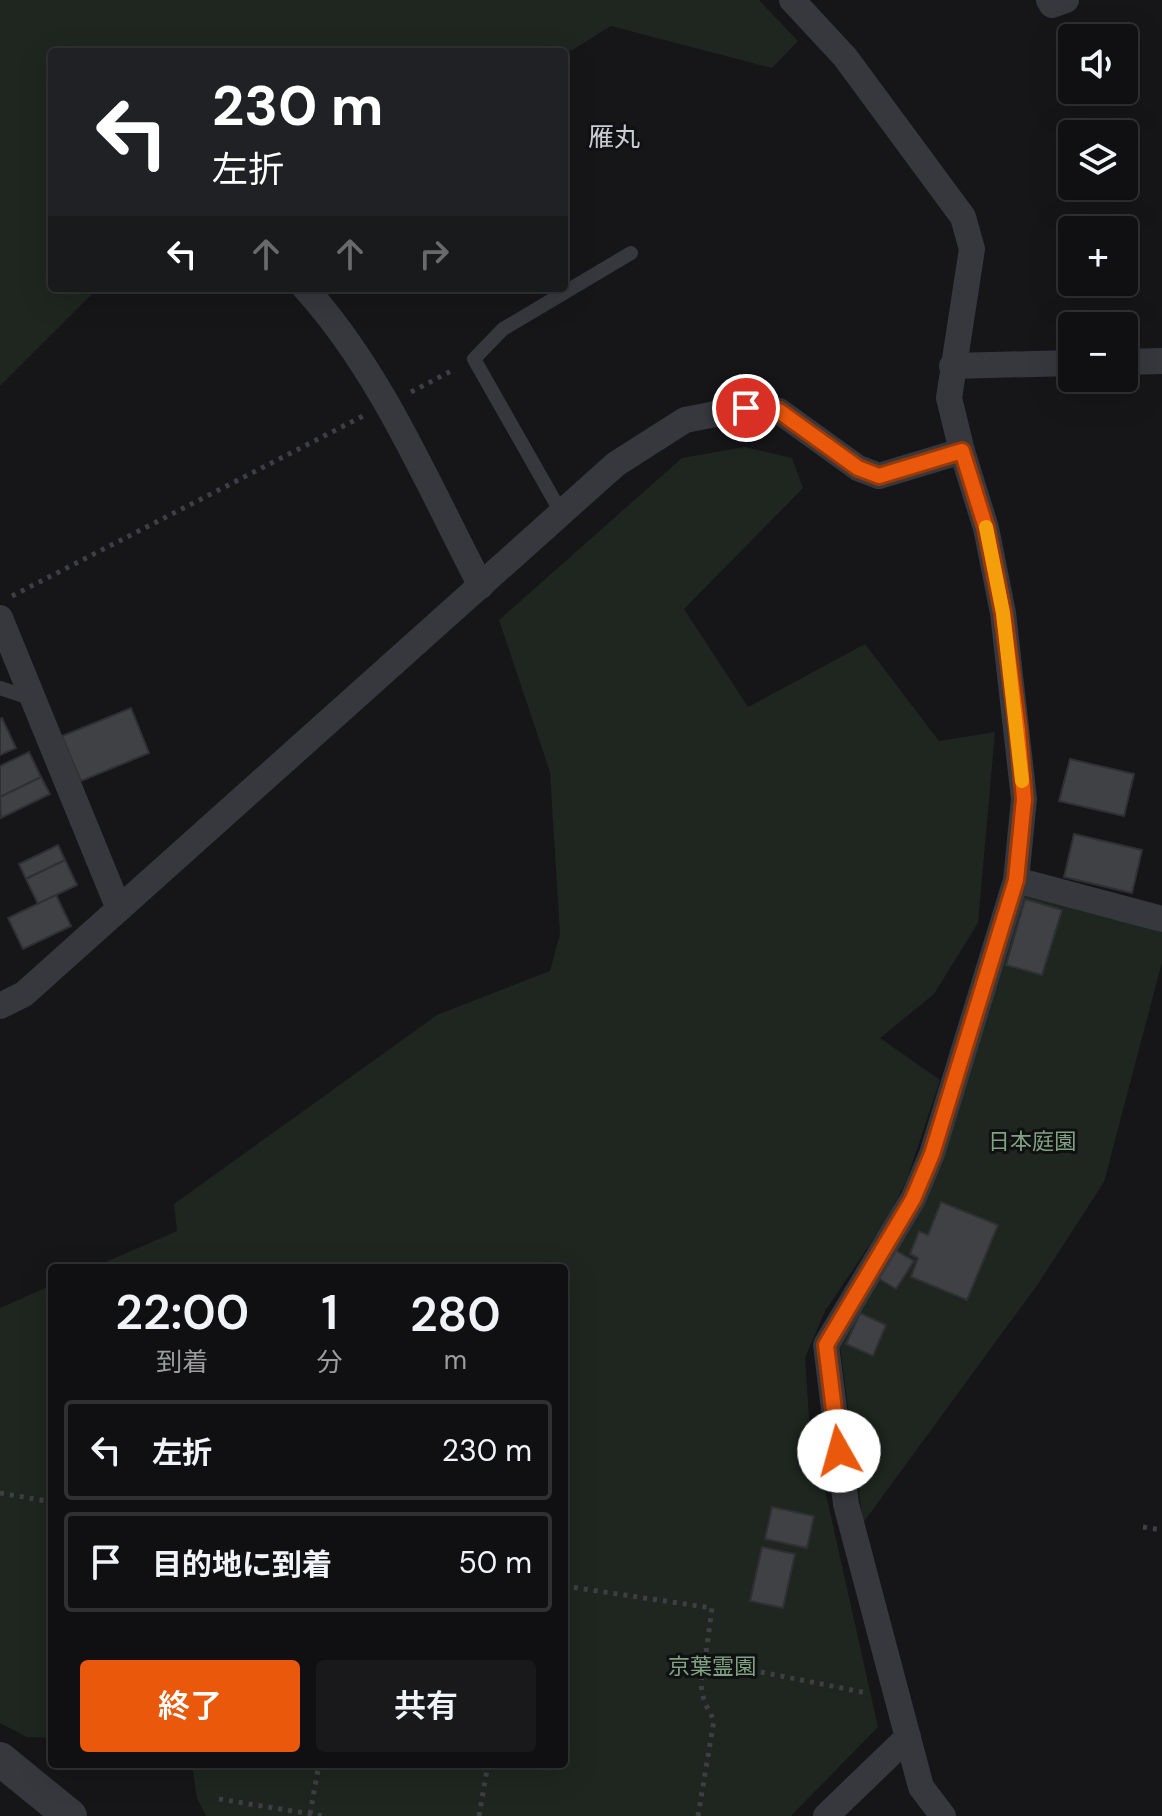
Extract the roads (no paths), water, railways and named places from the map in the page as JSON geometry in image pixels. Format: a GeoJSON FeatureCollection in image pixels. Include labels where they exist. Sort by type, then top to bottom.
{"type":"FeatureCollection","features":[{"type":"Feature","properties":{"kind":"street"},"geometry":{"type":"LineString","coordinates":[[792,0],[845,57],[963,217],[972,249],[949,398],[986,528],[1003,613],[1024,799],[1016,880],[932,1154],[913,1199],[826,1345],[846,1504],[921,1787],[943,1816]]}},
{"type":"Feature","properties":{"kind":"street"},"geometry":{"type":"LineString","coordinates":[[1049,0],[1052,5],[1066,0]]}},
{"type":"Feature","properties":{"kind":"street"},"geometry":{"type":"LineString","coordinates":[[309,292],[333,319],[386,405],[481,586]]}},
{"type":"Feature","properties":{"kind":"street"},"geometry":{"type":"LineString","coordinates":[[1138,362],[1162,361]]}},
{"type":"Feature","properties":{"kind":"street"},"geometry":{"type":"LineString","coordinates":[[952,366],[1058,363]]}},
{"type":"Feature","properties":{"kind":"street"},"geometry":{"type":"LineString","coordinates":[[0,1006],[24,994],[616,464],[685,420],[746,408],[779,411],[858,468],[879,476],[962,451]]}},
{"type":"Feature","properties":{"kind":"street"},"geometry":{"type":"LineString","coordinates":[[0,618],[119,909]]}},
{"type":"Feature","properties":{"kind":"street"},"geometry":{"type":"LineString","coordinates":[[1016,880],[1162,919]]}},
{"type":"Feature","properties":{"kind":"street"},"geometry":{"type":"LineString","coordinates":[[826,1816],[908,1737]]}},
{"type":"Feature","properties":{"kind":"street"},"geometry":{"type":"LineString","coordinates":[[0,1759],[70,1816]]}},
{"type":"Feature","properties":{"kind":"lane"},"geometry":{"type":"LineString","coordinates":[[568,290],[631,253]]}},
{"type":"Feature","properties":{"kind":"lane"},"geometry":{"type":"LineString","coordinates":[[562,514],[474,359],[503,329],[565,292]]}},
{"type":"Feature","properties":{"kind":"lane"},"geometry":{"type":"LineString","coordinates":[[0,688],[33,699]]}},
{"type":"Feature","properties":{"kind":"district","name":"雁丸"},"geometry":{"type":"Point","coordinates":[614,137]}},
{"type":"Feature","properties":{"kind":"park label","name":"日本庭園"},"geometry":{"type":"Point","coordinates":[1032,1141]}},
{"type":"Feature","properties":{"kind":"park label","name":"京葉霊園"},"geometry":{"type":"Point","coordinates":[712,1666]}}]}
